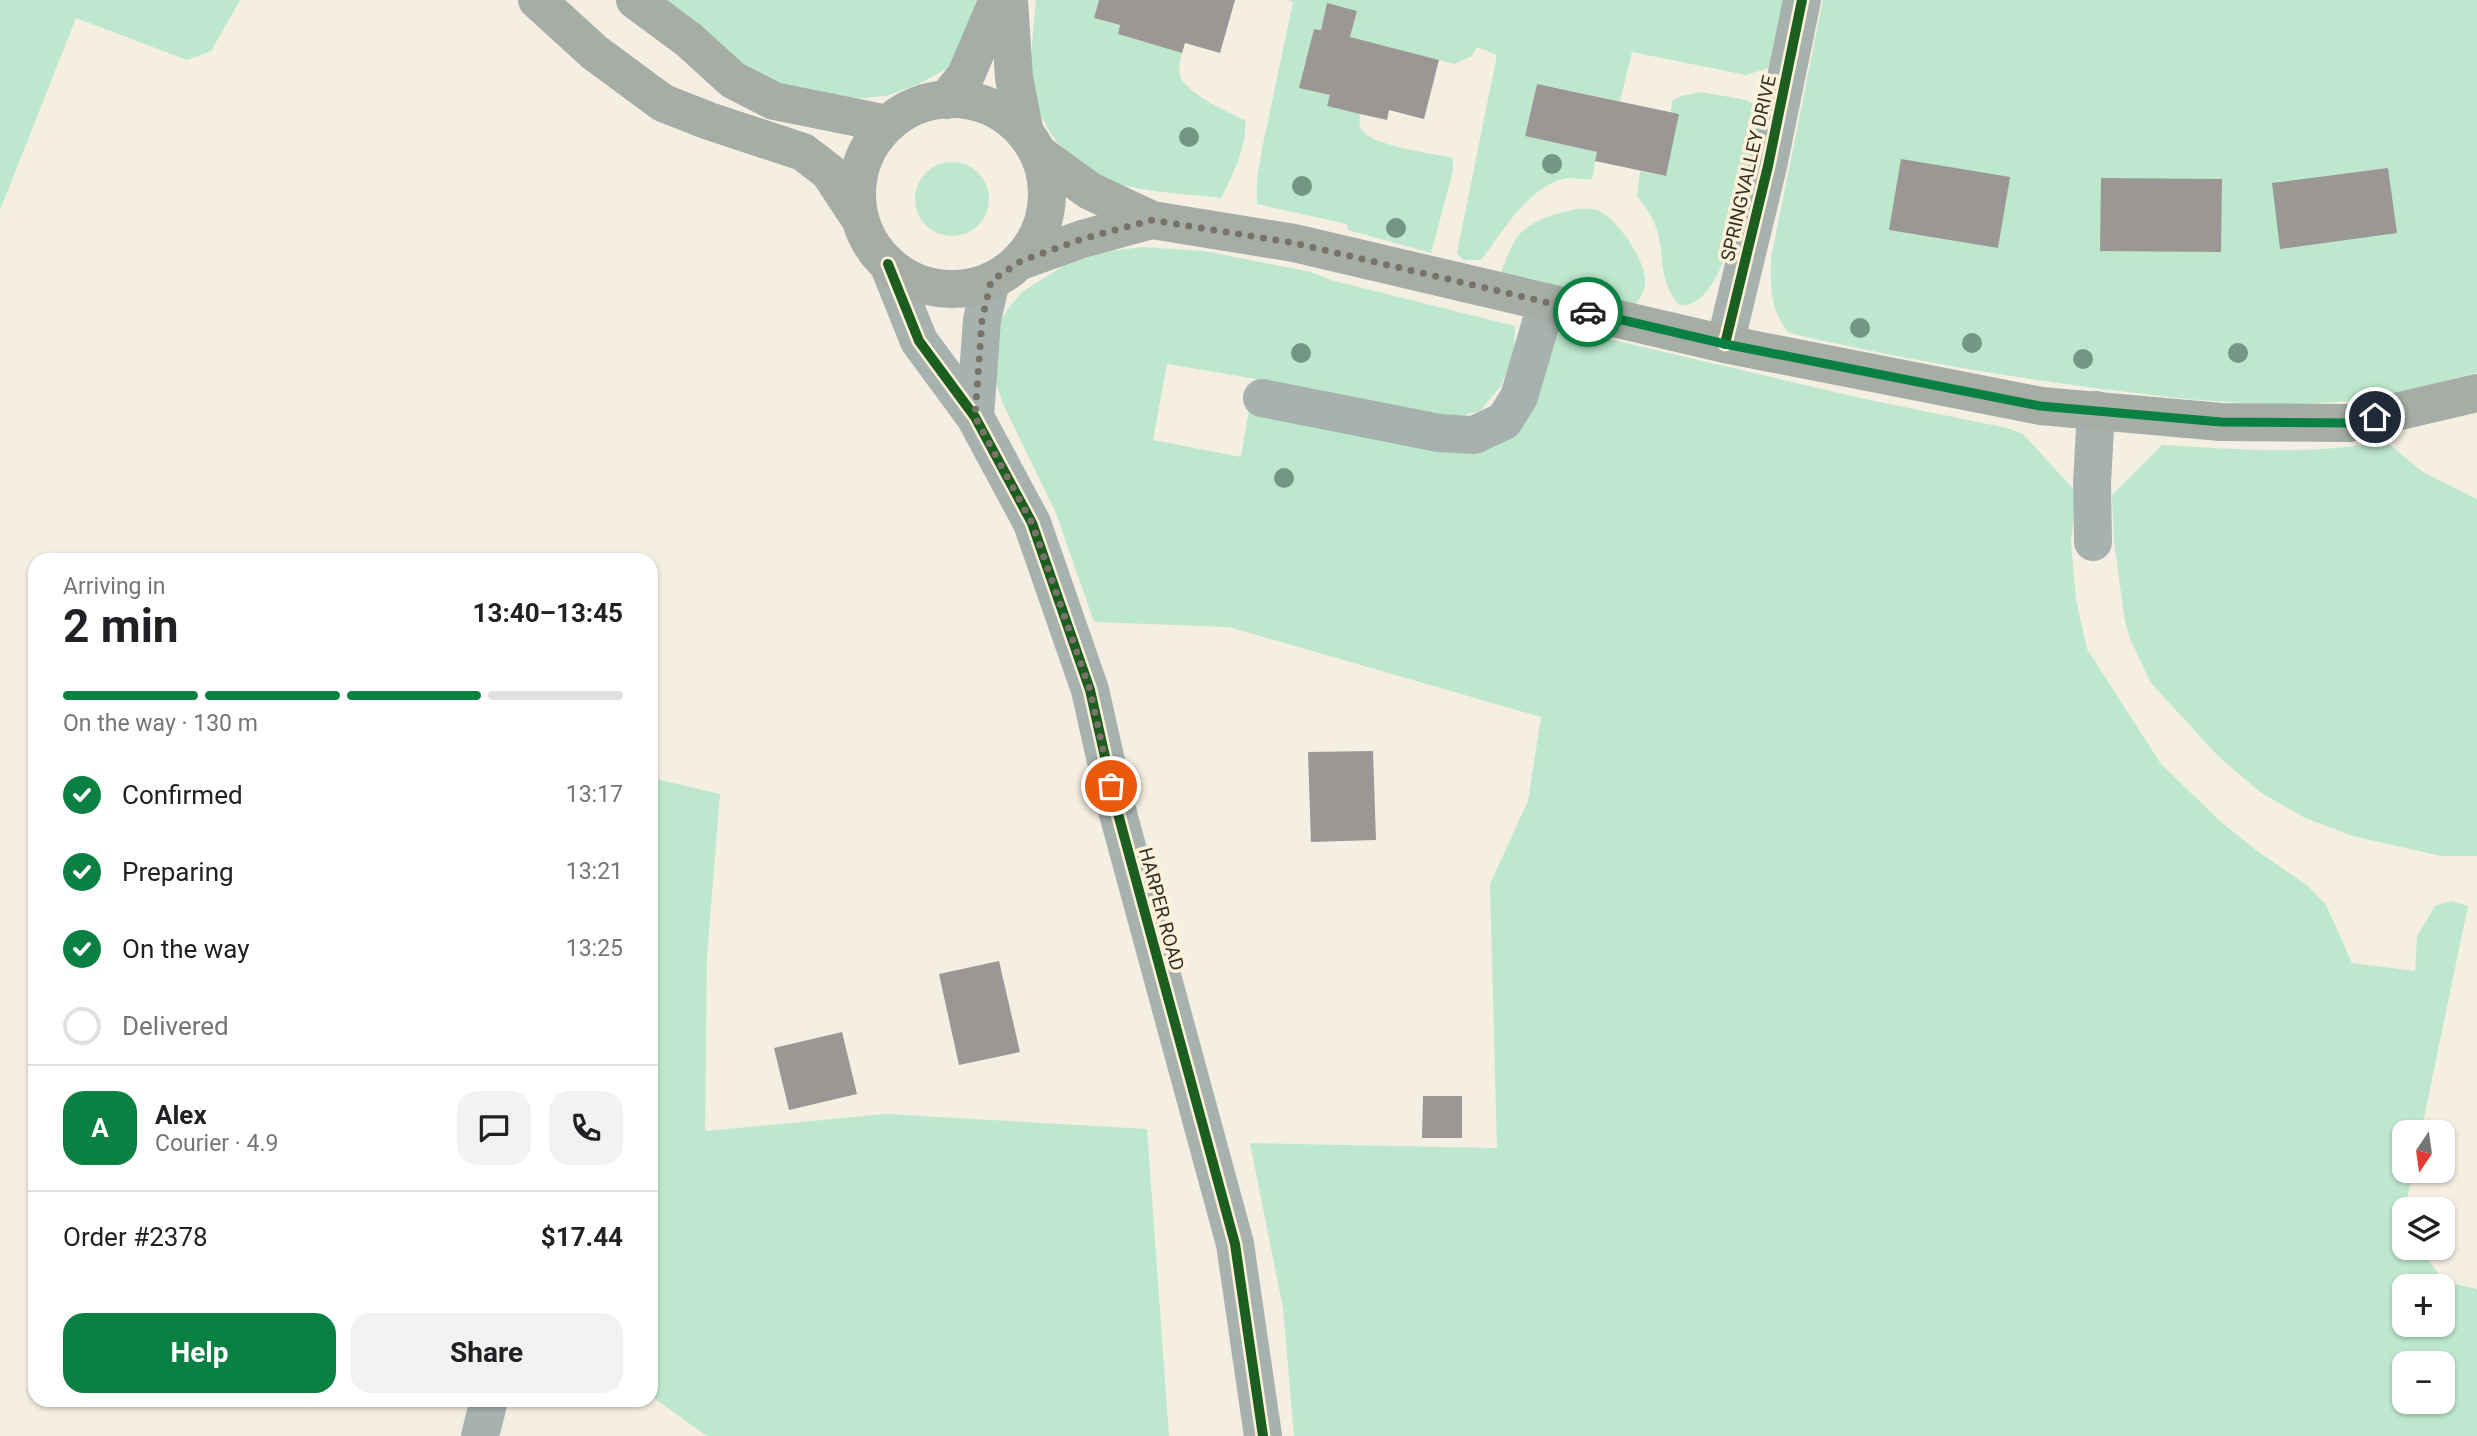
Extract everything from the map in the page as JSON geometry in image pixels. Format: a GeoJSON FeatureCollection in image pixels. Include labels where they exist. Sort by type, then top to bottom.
{"type":"FeatureCollection","features":[{"type":"Feature","properties":{"kind":"main road"},"geometry":{"type":"LineString","coordinates":[[537,0],[594,52],[663,103],[803,152],[829,172],[861,220],[871,244],[888,264],[911,280],[937,288],[965,289],[1082,239],[1152,220]]}},
{"type":"Feature","properties":{"kind":"main road"},"geometry":{"type":"LineString","coordinates":[[635,0],[689,40],[733,80],[774,102],[888,124]]}},
{"type":"Feature","properties":{"kind":"main road"},"geometry":{"type":"LineString","coordinates":[[946,100],[966,75],[998,0]]}},
{"type":"Feature","properties":{"kind":"main road"},"geometry":{"type":"LineString","coordinates":[[1006,271],[1037,237],[1046,210],[1047,181],[1032,143],[1014,78],[1009,0]]}},
{"type":"Feature","properties":{"kind":"main road"},"geometry":{"type":"LineString","coordinates":[[861,220],[857,194],[861,168],[872,144],[888,124],[925,103],[946,100],[976,102],[1003,114],[1032,143],[1090,191],[1152,220],[1294,243],[1725,344],[2040,406],[2221,422],[2349,423],[2477,393]]}},
{"type":"Feature","properties":{"kind":"street","name":"SPRINGVALLEY DRIVE"},"geometry":{"type":"LineString","coordinates":[[1725,344],[1768,166],[1802,0]]}},
{"type":"Feature","properties":{"kind":"street","name":"HARPER ROAD"},"geometry":{"type":"LineString","coordinates":[[888,264],[919,341],[975,417],[1032,523],[1090,690],[1117,810],[1235,1244],[1263,1436]]}},
{"type":"Feature","properties":{"kind":"street"},"geometry":{"type":"LineString","coordinates":[[975,417],[982,320],[1006,271]]}},
{"type":"Feature","properties":{"kind":"street"},"geometry":{"type":"LineString","coordinates":[[1262,398],[1439,433],[1474,435],[1504,421],[1519,397],[1547,302]]}},
{"type":"Feature","properties":{"kind":"street"},"geometry":{"type":"LineString","coordinates":[[2093,542],[2092,484],[2096,410]]}},
{"type":"Feature","properties":{"kind":"street"},"geometry":{"type":"LineString","coordinates":[[480,1436],[487,1407]]}},
{"type":"Feature","properties":{"kind":"green space"},"geometry":{"type":"Polygon","coordinates":[[[0,0],[240,0],[211,51],[187,60],[76,18],[0,210],[0,0]]]}},
{"type":"Feature","properties":{"kind":"green space"},"geometry":{"type":"Polygon","coordinates":[[[656,0],[978,0],[959,54],[946,69],[919,84],[885,96],[853,99],[788,88],[742,63],[656,0]]]}},
{"type":"Feature","properties":{"kind":"green space"},"geometry":{"type":"Polygon","coordinates":[[[1036,0],[1099,0],[1094,18],[1120,25],[1118,34],[1182,53],[1180,74],[1187,86],[1211,103],[1245,120],[1242,150],[1221,198],[1142,189],[1111,182],[1088,172],[1070,157],[1049,130],[1035,95],[1031,60],[1036,0]]]}},
{"type":"Feature","properties":{"kind":"green space"},"geometry":{"type":"Polygon","coordinates":[[[1288,0],[1783,0],[1769,68],[1746,75],[1632,52],[1620,101],[1537,84],[1525,136],[1597,152],[1592,179],[1563,179],[1547,186],[1515,214],[1481,260],[1463,260],[1457,253],[1497,55],[1477,47],[1472,56],[1454,64],[1350,37],[1357,11],[1327,4],[1321,30],[1314,29],[1300,88],[1330,95],[1328,106],[1360,114],[1361,128],[1373,138],[1407,149],[1453,158],[1453,171],[1431,253],[1348,230],[1347,224],[1257,204],[1261,154],[1293,2],[1288,0]]]}},
{"type":"Feature","properties":{"kind":"green space"},"geometry":{"type":"Polygon","coordinates":[[[1823,0],[2477,0],[2477,373],[2372,398],[2307,404],[2220,402],[2132,393],[1985,372],[1789,333],[1775,306],[1771,289],[1771,258],[1823,0]]]}},
{"type":"Feature","properties":{"kind":"green space"},"geometry":{"type":"Polygon","coordinates":[[[1701,92],[1746,100],[1760,107],[1745,188],[1726,255],[1713,282],[1697,300],[1679,305],[1665,278],[1655,225],[1637,196],[1640,171],[1665,176],[1672,101],[1681,96],[1701,92]]]}},
{"type":"Feature","properties":{"kind":"green space"},"geometry":{"type":"Polygon","coordinates":[[[952,162],[973,168],[983,178],[989,199],[983,220],[973,230],[952,236],[931,230],[921,220],[915,199],[921,178],[931,168],[952,162]]]}},
{"type":"Feature","properties":{"kind":"green space"},"geometry":{"type":"Polygon","coordinates":[[[1577,209],[1594,209],[1607,216],[1623,232],[1637,254],[1645,275],[1645,284],[1636,304],[1501,272],[1513,244],[1523,230],[1545,218],[1577,209]]]}},
{"type":"Feature","properties":{"kind":"green space"},"geometry":{"type":"Polygon","coordinates":[[[1143,247],[1204,251],[1311,272],[1331,280],[1515,326],[1514,352],[1501,386],[1480,411],[1448,419],[1396,410],[1320,390],[1167,364],[1153,440],[1241,457],[1249,410],[1468,453],[1553,326],[1865,399],[2007,428],[2023,434],[2076,492],[2071,543],[2076,599],[2087,649],[2161,764],[2220,821],[2308,886],[2326,905],[2352,963],[2415,971],[2417,936],[2435,906],[2451,901],[2468,906],[2423,1120],[2392,1120],[2392,1183],[2410,1183],[2407,1197],[2392,1197],[2392,1260],[2428,1260],[2439,1274],[2392,1274],[2392,1337],[2455,1337],[2455,1284],[2477,1289],[2477,1436],[1294,1436],[1283,1308],[1250,1143],[1497,1148],[1490,884],[1528,801],[1541,717],[1229,627],[1094,622],[1056,513],[1003,404],[994,377],[998,325],[1010,306],[1022,292],[1071,261],[1101,252],[1143,247]]]}},
{"type":"Feature","properties":{"kind":"green space"},"geometry":{"type":"Polygon","coordinates":[[[2385,441],[2423,472],[2477,499],[2477,856],[2441,856],[2353,836],[2305,818],[2260,792],[2218,756],[2151,683],[2125,622],[2114,542],[2112,495],[2162,445],[2302,450],[2385,441]]]}},
{"type":"Feature","properties":{"kind":"green space"},"geometry":{"type":"Polygon","coordinates":[[[658,780],[720,794],[707,956],[705,1131],[886,1114],[1147,1129],[1169,1436],[707,1436],[658,1401],[658,780]]]}},
{"type":"Feature","properties":{"kind":"building"},"geometry":{"type":"Polygon","coordinates":[[[1099,0],[1235,0],[1220,53],[1185,43],[1182,53],[1118,34],[1120,25],[1094,18],[1099,0]]]}},
{"type":"Feature","properties":{"kind":"building"},"geometry":{"type":"Polygon","coordinates":[[[1327,3],[1357,11],[1350,37],[1439,60],[1424,119],[1389,110],[1387,120],[1327,106],[1330,95],[1299,88],[1314,29],[1321,30],[1327,3]]]}},
{"type":"Feature","properties":{"kind":"building"},"geometry":{"type":"Polygon","coordinates":[[[1537,84],[1679,114],[1666,176],[1595,161],[1597,152],[1525,136],[1537,84]]]}},
{"type":"Feature","properties":{"kind":"building"},"geometry":{"type":"Polygon","coordinates":[[[1901,159],[2010,177],[1998,248],[1889,230],[1901,159]]]}},
{"type":"Feature","properties":{"kind":"building"},"geometry":{"type":"Polygon","coordinates":[[[2388,168],[2397,233],[2280,249],[2272,183],[2388,168]]]}},
{"type":"Feature","properties":{"kind":"building"},"geometry":{"type":"Polygon","coordinates":[[[2101,178],[2222,179],[2221,252],[2100,251],[2101,178]]]}},
{"type":"Feature","properties":{"kind":"building"},"geometry":{"type":"Polygon","coordinates":[[[1373,751],[1376,840],[1311,842],[1308,752],[1373,751]]]}},
{"type":"Feature","properties":{"kind":"building"},"geometry":{"type":"Polygon","coordinates":[[[999,961],[1020,1052],[959,1065],[939,974],[999,961]]]}},
{"type":"Feature","properties":{"kind":"building"},"geometry":{"type":"Polygon","coordinates":[[[842,1032],[857,1094],[789,1110],[774,1048],[842,1032]]]}},
{"type":"Feature","properties":{"kind":"building"},"geometry":{"type":"Polygon","coordinates":[[[1423,1096],[1462,1096],[1462,1138],[1422,1138],[1423,1096]]]}},
{"type":"Feature","properties":{"kind":"cycle path"},"geometry":{"type":"LineString","coordinates":[[1725,344],[1768,166],[1802,0]]}},
{"type":"Feature","properties":{"kind":"cycle path"},"geometry":{"type":"LineString","coordinates":[[888,264],[919,341],[975,417],[1032,523],[1090,690],[1117,810],[1235,1244],[1263,1436]]}},
{"type":"Feature","properties":{"kind":"way so far"},"geometry":{"type":"LineString","coordinates":[[1111,786],[1090,690],[1032,523],[975,417],[982,320],[991,281],[1021,261],[1082,239],[1152,220],[1294,243],[1588,312]]}},
{"type":"Feature","properties":{"kind":"route"},"geometry":{"type":"LineString","coordinates":[[1588,312],[1725,344],[2040,406],[2221,422],[2349,423],[2375,417]]}}]}
